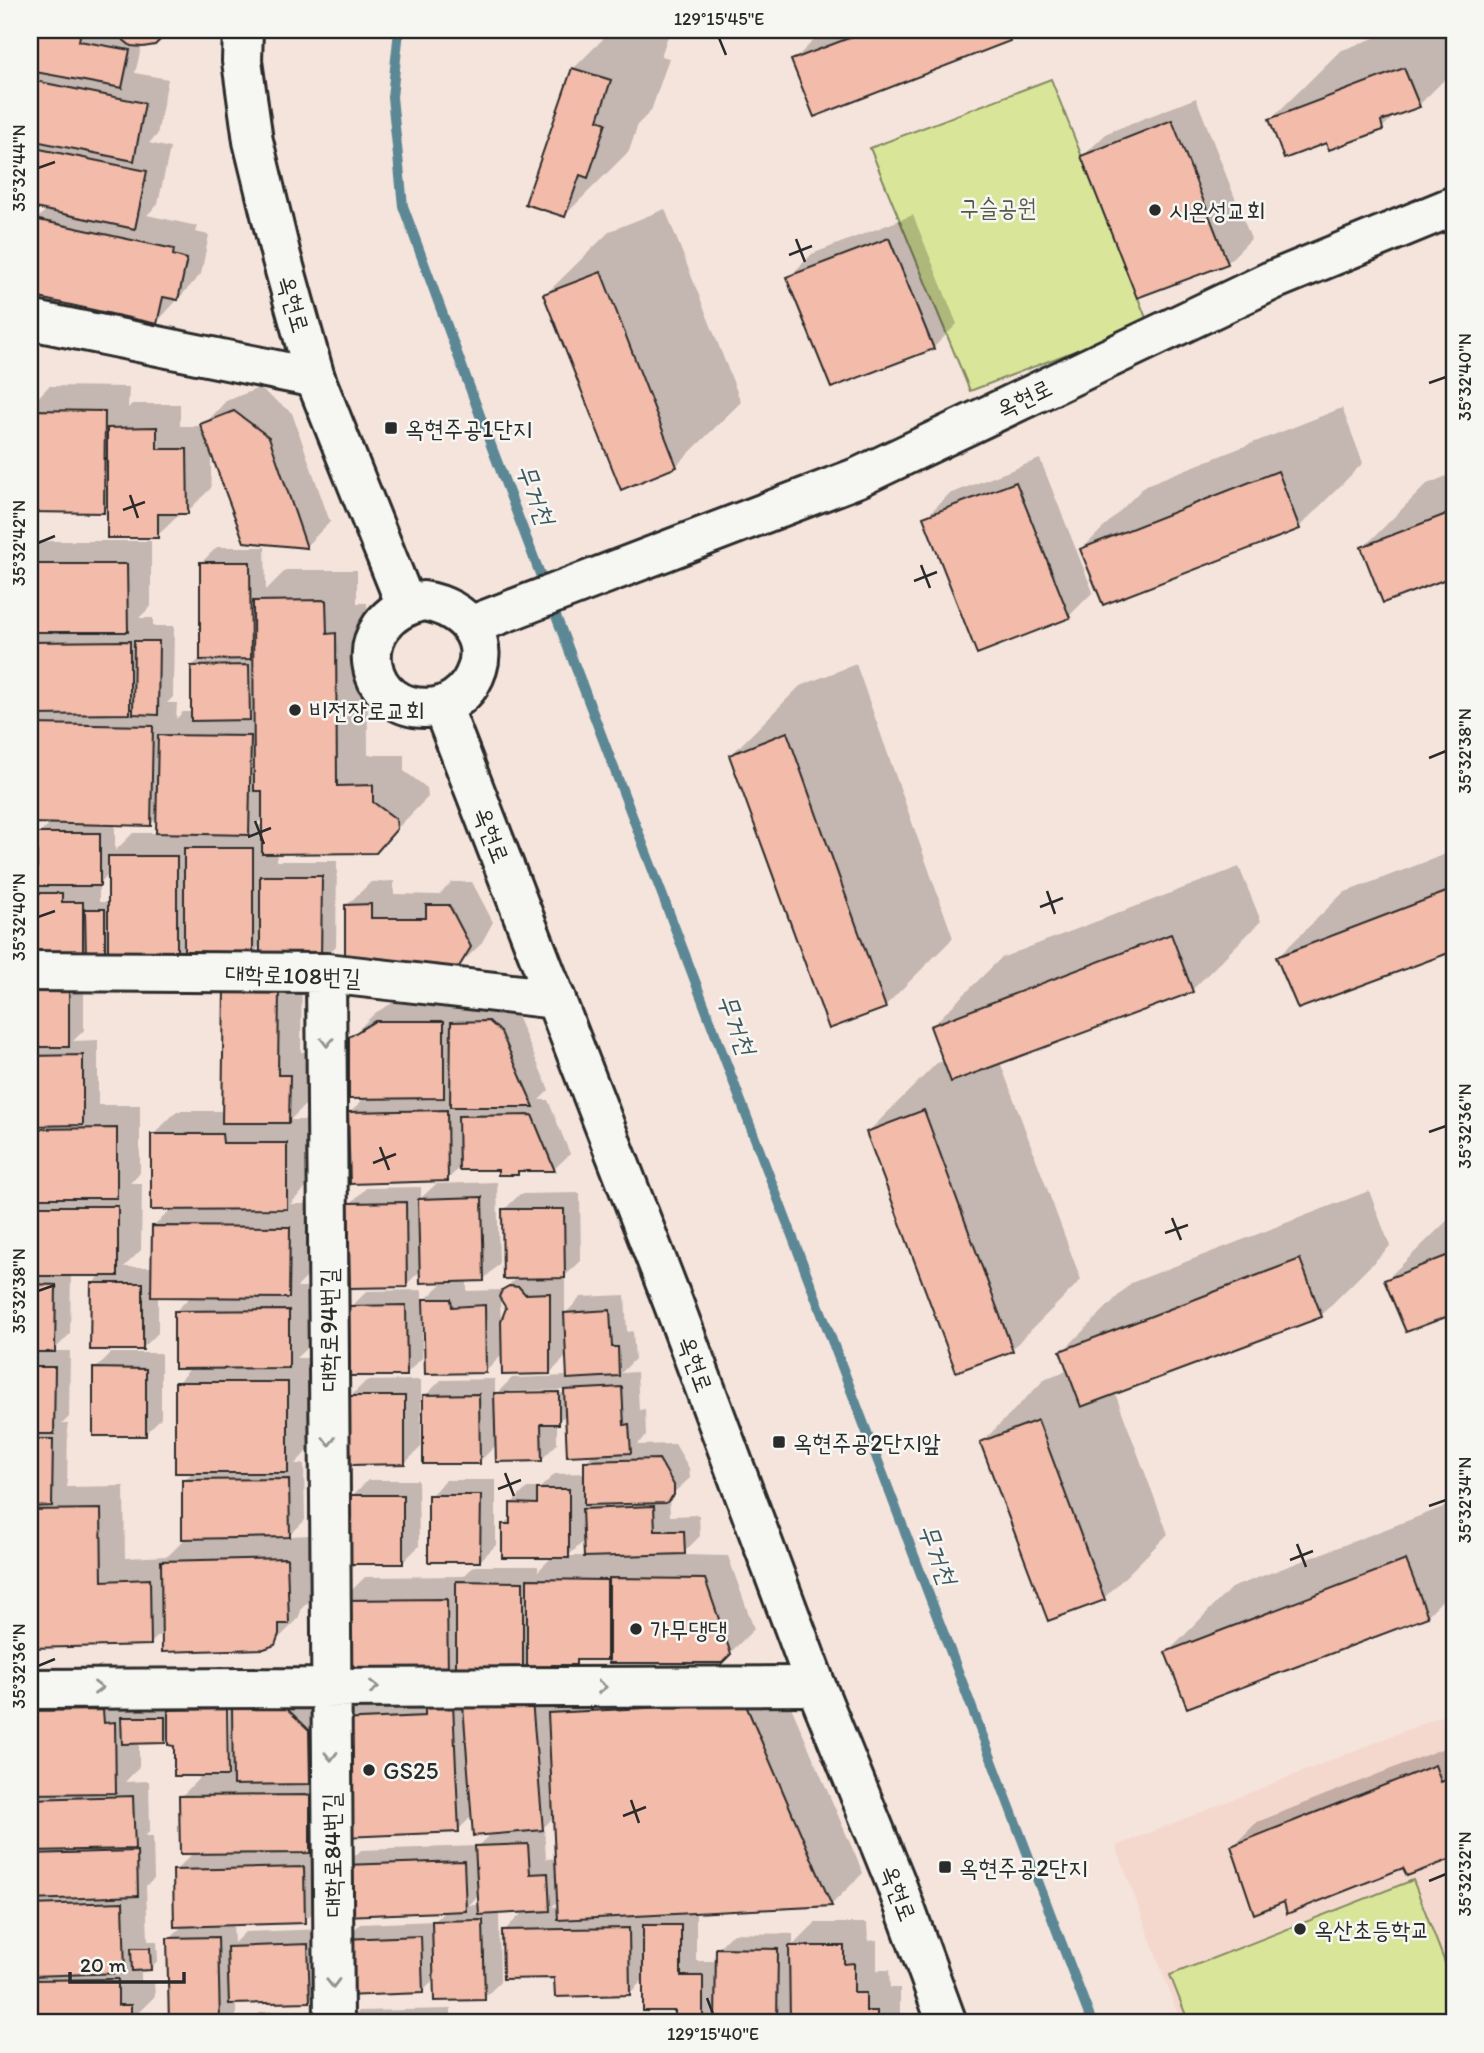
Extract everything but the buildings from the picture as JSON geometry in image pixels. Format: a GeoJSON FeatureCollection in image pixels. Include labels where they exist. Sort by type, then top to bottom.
{"type":"FeatureCollection","features":[{"type":"Feature","properties":{"kind":"main road","name":"옥현로"},"geometry":{"type":"LineString","coordinates":[[243,30],[242,61],[253,141],[315,378],[406,605]]}},
{"type":"Feature","properties":{"kind":"main road","name":"옥현로"},"geometry":{"type":"LineString","coordinates":[[488,618],[859,477],[1271,281],[1454,206]]}},
{"type":"Feature","properties":{"kind":"main road"},"geometry":{"type":"LineString","coordinates":[[30,320],[315,378]]}},
{"type":"Feature","properties":{"kind":"main road"},"geometry":{"type":"LineString","coordinates":[[423,601],[488,618],[477,670],[458,698],[442,706],[424,709],[406,706],[390,696],[378,682],[372,665],[375,637],[390,615],[406,605],[423,601]]}},
{"type":"Feature","properties":{"kind":"main road","name":"옥현로"},"geometry":{"type":"LineString","coordinates":[[442,706],[674,1305],[816,1686],[895,1881],[947,2023]]}},
{"type":"Feature","properties":{"kind":"main road","name":"대학로108번길"},"geometry":{"type":"LineString","coordinates":[[30,971],[326,973],[556,999]]}},
{"type":"Feature","properties":{"kind":"main road","name":"대학로94번길"},"geometry":{"type":"LineString","coordinates":[[326,973],[330,1688]]}},
{"type":"Feature","properties":{"kind":"main road"},"geometry":{"type":"LineString","coordinates":[[30,1689],[816,1686]]}},
{"type":"Feature","properties":{"kind":"main road","name":"대학로84번길"},"geometry":{"type":"LineString","coordinates":[[330,1688],[334,2023]]}},
{"type":"Feature","properties":{"kind":"shaded area","name":"옥산초등학교"},"geometry":{"type":"Polygon","coordinates":[[[1454,1711],[1454,2023],[1181,2023],[1116,1846],[1454,1711]]]}},
{"type":"Feature","properties":{"kind":"green space","name":"구슬공원"},"geometry":{"type":"Polygon","coordinates":[[[1051,79],[1148,323],[970,391],[870,148],[1051,79]]]}},
{"type":"Feature","properties":{"kind":"green space"},"geometry":{"type":"Polygon","coordinates":[[[1413,1880],[1454,1986],[1454,2023],[1189,2023],[1170,1975],[1413,1880]]]}},
{"type":"Feature","properties":{"kind":"waterway","name":"무거천"},"geometry":{"type":"LineString","coordinates":[[399,30],[392,97],[403,206],[492,448],[1092,2023]]}},
{"type":"Feature","properties":{"kind":"place","name":"시온성교회"},"geometry":{"type":"Point","coordinates":[1155,210]}},
{"type":"Feature","properties":{"kind":"place","name":"옥현주공1단지"},"geometry":{"type":"Point","coordinates":[391,428]}},
{"type":"Feature","properties":{"kind":"place","name":"비전장로교회"},"geometry":{"type":"Point","coordinates":[295,710]}},
{"type":"Feature","properties":{"kind":"place","name":"옥현주공2단지앞"},"geometry":{"type":"Point","coordinates":[779,1442]}},
{"type":"Feature","properties":{"kind":"place","name":"가무댕댕"},"geometry":{"type":"Point","coordinates":[636,1629]}},
{"type":"Feature","properties":{"kind":"place","name":"GS25"},"geometry":{"type":"Point","coordinates":[369,1770]}},
{"type":"Feature","properties":{"kind":"place","name":"옥현주공2단지"},"geometry":{"type":"Point","coordinates":[945,1867]}},
{"type":"Feature","properties":{"kind":"place","name":"옥산초등학교"},"geometry":{"type":"Point","coordinates":[1300,1929]}}]}
